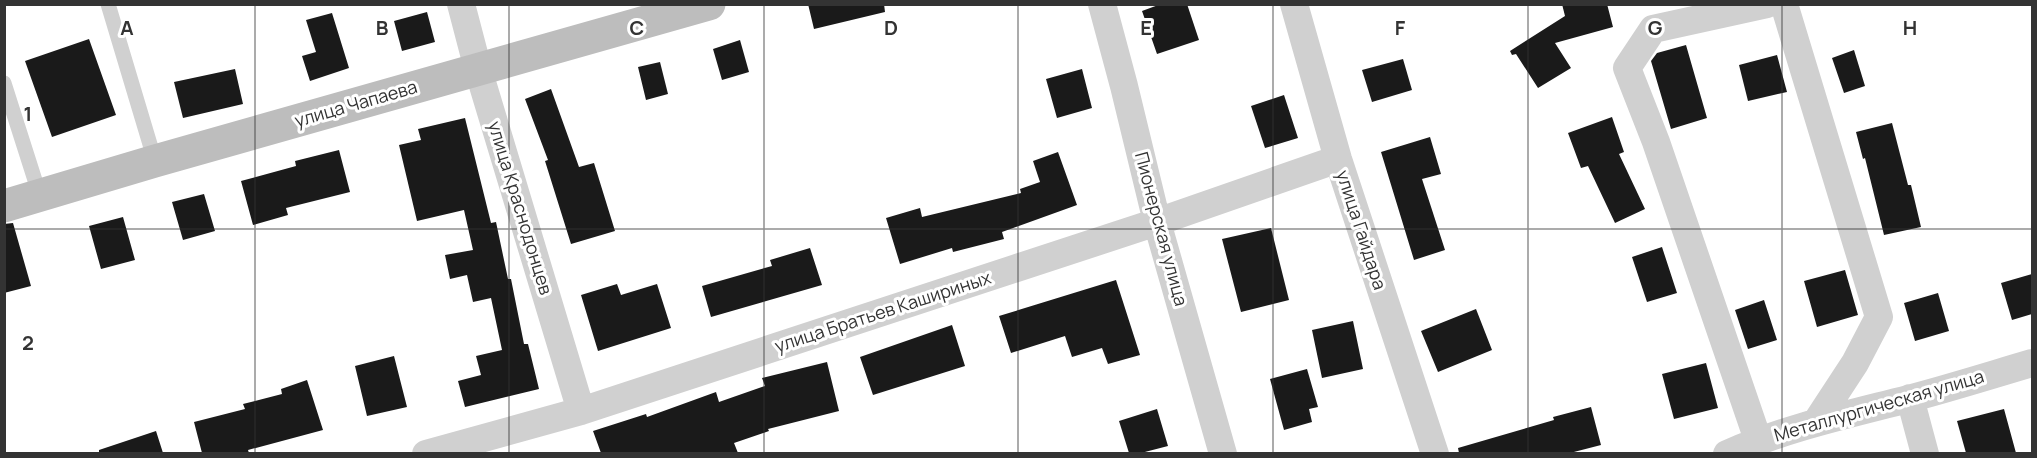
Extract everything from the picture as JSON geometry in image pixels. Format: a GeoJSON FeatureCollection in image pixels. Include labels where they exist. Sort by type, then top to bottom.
{"type":"FeatureCollection","features":[{"type":"Feature","properties":{"kind":"street","name":"улица Краснодонцев"},"geometry":{"type":"LineString","coordinates":[[461,4],[478,69],[581,411]]}},
{"type":"Feature","properties":{"kind":"street","name":"улица Чапаева"},"geometry":{"type":"LineString","coordinates":[[4,206],[155,160],[709,4]]}},
{"type":"Feature","properties":{"kind":"street","name":"Пионерская улица"},"geometry":{"type":"LineString","coordinates":[[1102,4],[1157,222],[1222,453]]}},
{"type":"Feature","properties":{"kind":"street","name":"улица Гайдара"},"geometry":{"type":"LineString","coordinates":[[1294,4],[1338,159],[1435,453]]}},
{"type":"Feature","properties":{"kind":"street"},"geometry":{"type":"LineString","coordinates":[[1758,440],[1656,142],[1627,68],[1653,29],[1767,4]]}},
{"type":"Feature","properties":{"kind":"street"},"geometry":{"type":"LineString","coordinates":[[1784,4],[1879,317],[1855,363],[1817,421]]}},
{"type":"Feature","properties":{"kind":"street","name":"улица Братьев Кашириных"},"geometry":{"type":"LineString","coordinates":[[426,453],[581,411],[1157,222],[1338,159]]}},
{"type":"Feature","properties":{"kind":"street","name":"Металлургическая улица"},"geometry":{"type":"LineString","coordinates":[[1727,453],[1758,440],[1817,421],[1910,398],[2032,363]]}},
{"type":"Feature","properties":{"kind":"street"},"geometry":{"type":"LineString","coordinates":[[1910,398],[1925,453]]}},
{"type":"Feature","properties":{"kind":"lane"},"geometry":{"type":"LineString","coordinates":[[108,4],[155,160]]}},
{"type":"Feature","properties":{"kind":"lane"},"geometry":{"type":"LineString","coordinates":[[4,83],[40,196]]}},
{"type":"Feature","properties":{"kind":"building"},"geometry":{"type":"Polygon","coordinates":[[[808,4],[884,4],[885,12],[814,29],[808,4]]]}},
{"type":"Feature","properties":{"kind":"building"},"geometry":{"type":"Polygon","coordinates":[[[1161,4],[1187,4],[1199,40],[1157,54],[1142,11],[1161,4]]]}},
{"type":"Feature","properties":{"kind":"building"},"geometry":{"type":"Polygon","coordinates":[[[1562,4],[1607,4],[1613,27],[1555,43],[1571,68],[1538,88],[1516,54],[1512,55],[1510,51],[1565,16],[1562,4]]]}},
{"type":"Feature","properties":{"kind":"building"},"geometry":{"type":"Polygon","coordinates":[[[427,12],[435,42],[402,51],[394,21],[427,12]]]}},
{"type":"Feature","properties":{"kind":"building"},"geometry":{"type":"Polygon","coordinates":[[[332,13],[349,68],[310,81],[302,56],[316,52],[306,20],[332,13]]]}},
{"type":"Feature","properties":{"kind":"building"},"geometry":{"type":"Polygon","coordinates":[[[89,39],[116,115],[52,137],[25,61],[89,39]]]}},
{"type":"Feature","properties":{"kind":"building"},"geometry":{"type":"Polygon","coordinates":[[[740,40],[749,72],[722,80],[713,49],[740,40]]]}},
{"type":"Feature","properties":{"kind":"building"},"geometry":{"type":"Polygon","coordinates":[[[1686,45],[1707,118],[1671,129],[1651,61],[1657,53],[1686,45]]]}},
{"type":"Feature","properties":{"kind":"building"},"geometry":{"type":"Polygon","coordinates":[[[1854,50],[1865,86],[1844,93],[1832,58],[1854,50]]]}},
{"type":"Feature","properties":{"kind":"building"},"geometry":{"type":"Polygon","coordinates":[[[1777,55],[1787,92],[1748,101],[1739,65],[1777,55]]]}},
{"type":"Feature","properties":{"kind":"building"},"geometry":{"type":"Polygon","coordinates":[[[1403,59],[1412,90],[1372,102],[1362,70],[1403,59]]]}},
{"type":"Feature","properties":{"kind":"building"},"geometry":{"type":"Polygon","coordinates":[[[660,62],[668,94],[646,100],[638,67],[660,62]]]}},
{"type":"Feature","properties":{"kind":"building"},"geometry":{"type":"Polygon","coordinates":[[[235,69],[243,104],[183,118],[174,82],[235,69]]]}},
{"type":"Feature","properties":{"kind":"building"},"geometry":{"type":"Polygon","coordinates":[[[1082,69],[1092,108],[1057,118],[1046,79],[1082,69]]]}},
{"type":"Feature","properties":{"kind":"building"},"geometry":{"type":"Polygon","coordinates":[[[551,89],[579,167],[594,163],[615,231],[571,244],[545,161],[548,160],[525,99],[551,89]]]}},
{"type":"Feature","properties":{"kind":"building"},"geometry":{"type":"Polygon","coordinates":[[[1284,95],[1298,138],[1265,148],[1251,106],[1284,95]]]}},
{"type":"Feature","properties":{"kind":"building"},"geometry":{"type":"Polygon","coordinates":[[[1612,117],[1624,152],[1619,154],[1645,209],[1615,223],[1588,166],[1581,168],[1568,133],[1612,117]]]}},
{"type":"Feature","properties":{"kind":"building"},"geometry":{"type":"Polygon","coordinates":[[[465,118],[491,223],[496,222],[508,279],[511,279],[524,344],[528,344],[539,389],[465,407],[458,381],[481,375],[476,356],[502,350],[491,298],[473,302],[467,275],[450,279],[445,255],[473,250],[464,210],[417,221],[399,145],[421,140],[418,129],[465,118]]]}},
{"type":"Feature","properties":{"kind":"building"},"geometry":{"type":"Polygon","coordinates":[[[1892,123],[1921,227],[1884,235],[1865,158],[1863,159],[1856,132],[1892,123]]]}},
{"type":"Feature","properties":{"kind":"building"},"geometry":{"type":"Polygon","coordinates":[[[1430,137],[1441,174],[1422,179],[1445,250],[1414,260],[1381,152],[1430,137]]]}},
{"type":"Feature","properties":{"kind":"building"},"geometry":{"type":"Polygon","coordinates":[[[339,150],[350,192],[286,208],[288,215],[253,225],[241,181],[296,166],[295,161],[339,150]]]}},
{"type":"Feature","properties":{"kind":"building"},"geometry":{"type":"Polygon","coordinates":[[[1058,152],[1077,205],[1002,232],[1004,239],[953,252],[952,248],[900,264],[886,218],[920,208],[922,217],[1021,193],[1020,189],[1040,182],[1033,161],[1058,152]]]}},
{"type":"Feature","properties":{"kind":"building"},"geometry":{"type":"Polygon","coordinates":[[[204,194],[215,231],[183,240],[172,202],[204,194]]]}},
{"type":"Feature","properties":{"kind":"building"},"geometry":{"type":"Polygon","coordinates":[[[123,217],[135,260],[101,269],[89,226],[123,217]]]}},
{"type":"Feature","properties":{"kind":"building"},"geometry":{"type":"Polygon","coordinates":[[[13,223],[31,286],[4,293],[4,224],[13,223]]]}},
{"type":"Feature","properties":{"kind":"building"},"geometry":{"type":"Polygon","coordinates":[[[1271,228],[1289,300],[1241,312],[1222,239],[1271,228]]]}},
{"type":"Feature","properties":{"kind":"building"},"geometry":{"type":"Polygon","coordinates":[[[1662,247],[1677,293],[1647,302],[1632,257],[1662,247]]]}},
{"type":"Feature","properties":{"kind":"building"},"geometry":{"type":"Polygon","coordinates":[[[810,248],[822,285],[711,317],[702,286],[772,266],[770,260],[810,248]]]}},
{"type":"Feature","properties":{"kind":"building"},"geometry":{"type":"Polygon","coordinates":[[[1845,270],[1858,315],[1817,327],[1804,281],[1845,270]]]}},
{"type":"Feature","properties":{"kind":"building"},"geometry":{"type":"Polygon","coordinates":[[[2032,274],[2032,314],[2012,320],[2001,283],[2032,274]]]}},
{"type":"Feature","properties":{"kind":"building"},"geometry":{"type":"Polygon","coordinates":[[[1116,280],[1140,355],[1108,364],[1102,348],[1072,357],[1065,336],[1011,353],[999,316],[1116,280]]]}},
{"type":"Feature","properties":{"kind":"building"},"geometry":{"type":"Polygon","coordinates":[[[617,284],[621,295],[657,284],[671,328],[598,351],[581,295],[617,284]]]}},
{"type":"Feature","properties":{"kind":"building"},"geometry":{"type":"Polygon","coordinates":[[[1938,293],[1949,331],[1915,341],[1904,303],[1938,293]]]}},
{"type":"Feature","properties":{"kind":"building"},"geometry":{"type":"Polygon","coordinates":[[[1764,300],[1777,340],[1748,349],[1735,310],[1764,300]]]}},
{"type":"Feature","properties":{"kind":"building"},"geometry":{"type":"Polygon","coordinates":[[[1476,309],[1492,350],[1438,372],[1421,331],[1476,309]]]}},
{"type":"Feature","properties":{"kind":"building"},"geometry":{"type":"Polygon","coordinates":[[[1353,321],[1363,369],[1322,378],[1312,330],[1353,321]]]}},
{"type":"Feature","properties":{"kind":"building"},"geometry":{"type":"Polygon","coordinates":[[[952,325],[965,366],[873,395],[860,357],[952,325]]]}},
{"type":"Feature","properties":{"kind":"building"},"geometry":{"type":"Polygon","coordinates":[[[394,356],[407,407],[367,416],[355,366],[394,356]]]}},
{"type":"Feature","properties":{"kind":"building"},"geometry":{"type":"Polygon","coordinates":[[[827,362],[839,411],[768,429],[769,431],[734,443],[738,453],[601,453],[593,431],[646,414],[647,417],[716,392],[719,402],[765,386],[762,378],[827,362]]]}},
{"type":"Feature","properties":{"kind":"building"},"geometry":{"type":"Polygon","coordinates":[[[1706,363],[1718,408],[1674,419],[1662,374],[1706,363]]]}},
{"type":"Feature","properties":{"kind":"building"},"geometry":{"type":"Polygon","coordinates":[[[1307,369],[1318,407],[1309,409],[1312,422],[1284,430],[1270,379],[1307,369]]]}},
{"type":"Feature","properties":{"kind":"building"},"geometry":{"type":"Polygon","coordinates":[[[307,380],[323,430],[248,450],[249,453],[202,453],[194,422],[245,409],[243,404],[282,394],[281,389],[307,380]]]}},
{"type":"Feature","properties":{"kind":"building"},"geometry":{"type":"Polygon","coordinates":[[[1591,407],[1601,445],[1570,453],[1459,453],[1458,448],[1591,407]]]}},
{"type":"Feature","properties":{"kind":"building"},"geometry":{"type":"Polygon","coordinates":[[[1157,409],[1168,446],[1141,453],[1129,453],[1119,421],[1157,409]]]}},
{"type":"Feature","properties":{"kind":"building"},"geometry":{"type":"Polygon","coordinates":[[[2004,409],[2016,453],[1966,453],[1957,421],[2004,409]]]}},
{"type":"Feature","properties":{"kind":"building"},"geometry":{"type":"Polygon","coordinates":[[[156,431],[163,453],[99,453],[99,450],[156,431]]]}}]}
